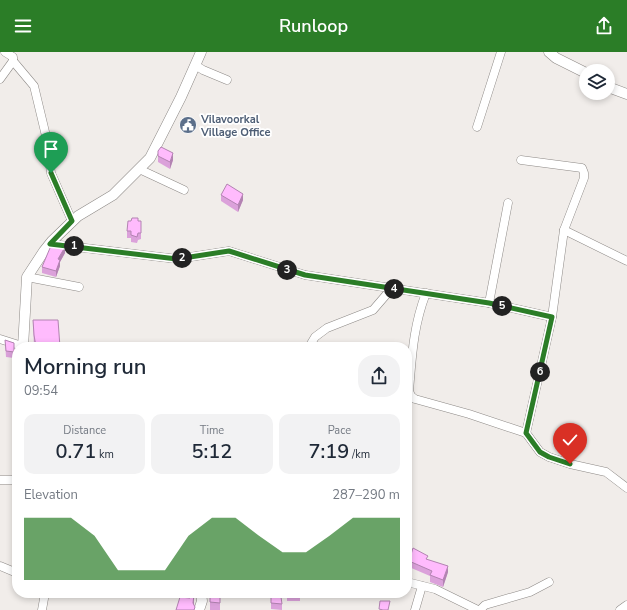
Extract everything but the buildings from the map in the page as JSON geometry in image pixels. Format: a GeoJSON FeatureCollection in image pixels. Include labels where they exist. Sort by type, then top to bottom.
{"type":"FeatureCollection","features":[{"type":"Feature","properties":{"kind":"street"},"geometry":{"type":"LineString","coordinates":[[5,52],[13,57],[14,61],[34,86],[46,136],[51,173],[72,221]]}},
{"type":"Feature","properties":{"kind":"street"},"geometry":{"type":"LineString","coordinates":[[23,342],[27,277],[50,244],[72,221],[113,195],[150,158],[181,97],[201,52]]}},
{"type":"Feature","properties":{"kind":"street"},"geometry":{"type":"LineString","coordinates":[[477,127],[501,52]]}},
{"type":"Feature","properties":{"kind":"street"},"geometry":{"type":"LineString","coordinates":[[549,52],[556,58],[579,70]]}},
{"type":"Feature","properties":{"kind":"street"},"geometry":{"type":"LineString","coordinates":[[0,79],[14,61]]}},
{"type":"Feature","properties":{"kind":"street"},"geometry":{"type":"LineString","coordinates":[[195,65],[227,80]]}},
{"type":"Feature","properties":{"kind":"street"},"geometry":{"type":"LineString","coordinates":[[615,90],[627,94]]}},
{"type":"Feature","properties":{"kind":"street"},"geometry":{"type":"LineString","coordinates":[[521,160],[582,168],[584,173],[584,178],[564,230],[552,317],[526,433]]}},
{"type":"Feature","properties":{"kind":"street"},"geometry":{"type":"LineString","coordinates":[[139,169],[184,190]]}},
{"type":"Feature","properties":{"kind":"street"},"geometry":{"type":"LineString","coordinates":[[489,303],[508,203]]}},
{"type":"Feature","properties":{"kind":"street"},"geometry":{"type":"LineString","coordinates":[[564,230],[627,261]]}},
{"type":"Feature","properties":{"kind":"street"},"geometry":{"type":"LineString","coordinates":[[50,244],[177,259],[229,251],[305,275],[489,303],[552,317]]}},
{"type":"Feature","properties":{"kind":"street"},"geometry":{"type":"LineString","coordinates":[[27,277],[79,287]]}},
{"type":"Feature","properties":{"kind":"street"},"geometry":{"type":"LineString","coordinates":[[312,342],[315,337],[327,328],[373,310],[392,288]]}},
{"type":"Feature","properties":{"kind":"street"},"geometry":{"type":"LineString","coordinates":[[412,351],[419,312],[426,293]]}},
{"type":"Feature","properties":{"kind":"street"},"geometry":{"type":"LineString","coordinates":[[0,338],[12,342]]}},
{"type":"Feature","properties":{"kind":"street"},"geometry":{"type":"LineString","coordinates":[[412,397],[415,399],[469,414],[526,433],[540,452],[549,457],[570,464],[606,472],[627,488]]}},
{"type":"Feature","properties":{"kind":"street"},"geometry":{"type":"LineString","coordinates":[[0,480],[12,480]]}},
{"type":"Feature","properties":{"kind":"street"},"geometry":{"type":"LineString","coordinates":[[0,566],[12,571]]}},
{"type":"Feature","properties":{"kind":"street"},"geometry":{"type":"LineString","coordinates":[[412,583],[435,588],[479,610],[485,605],[530,592],[549,582]]}},
{"type":"Feature","properties":{"kind":"street"},"geometry":{"type":"LineString","coordinates":[[415,610],[422,586]]}},
{"type":"Feature","properties":{"kind":"street"},"geometry":{"type":"LineString","coordinates":[[42,610],[43,598]]}},
{"type":"Feature","properties":{"kind":"street"},"geometry":{"type":"LineString","coordinates":[[199,610],[202,598]]}},
{"type":"Feature","properties":{"kind":"street"},"geometry":{"type":"LineString","coordinates":[[620,610],[627,605]]}},
{"type":"Feature","properties":{"kind":"place","name":"Vilavoorkal Village Office"},"geometry":{"type":"Point","coordinates":[188,125]}},
{"type":"Feature","properties":{"kind":"route"},"geometry":{"type":"LineString","coordinates":[[51,173],[72,221],[50,244],[177,259],[229,251],[305,275],[489,303],[552,317],[526,433],[540,452],[549,457],[570,464]]}}]}
